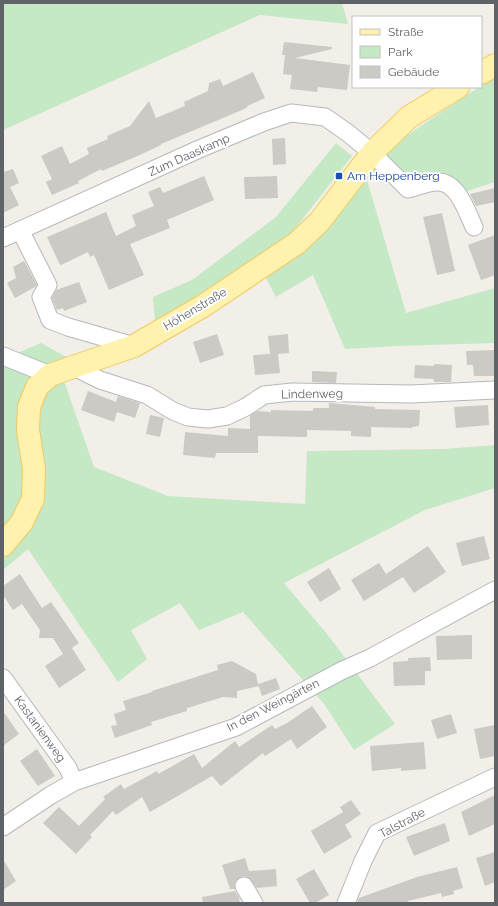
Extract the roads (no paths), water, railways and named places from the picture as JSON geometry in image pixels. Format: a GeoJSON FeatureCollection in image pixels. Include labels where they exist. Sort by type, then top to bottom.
{"type":"FeatureCollection","features":[{"type":"Feature","properties":{"kind":"main road"},"geometry":{"type":"LineString","coordinates":[[482,72],[495,65]]}},
{"type":"Feature","properties":{"kind":"main road","name":"Höhenstraße"},"geometry":{"type":"LineString","coordinates":[[3,545],[22,522],[33,499],[34,470],[28,430],[29,407],[37,387],[50,375],[134,346],[203,306],[297,243],[320,221],[372,153],[410,117],[456,88]]}},
{"type":"Feature","properties":{"kind":"street","name":"Zum Daaskamp"},"geometry":{"type":"LineString","coordinates":[[3,238],[197,150],[264,122],[291,113],[325,117],[348,133],[372,153],[408,189],[439,182],[449,186],[460,195],[474,227]]}},
{"type":"Feature","properties":{"kind":"street"},"geometry":{"type":"LineString","coordinates":[[20,230],[48,285],[41,297],[50,320],[68,327],[134,346]]}},
{"type":"Feature","properties":{"kind":"street"},"geometry":{"type":"LineString","coordinates":[[3,356],[50,375]]}},
{"type":"Feature","properties":{"kind":"street","name":"Lindenweg"},"geometry":{"type":"LineString","coordinates":[[74,366],[100,380],[147,395],[173,411],[188,417],[208,419],[227,416],[264,395],[292,392],[411,394],[495,390]]}},
{"type":"Feature","properties":{"kind":"street","name":"In den Weingärten"},"geometry":{"type":"LineString","coordinates":[[3,827],[51,795],[74,782],[236,726],[341,671],[370,658],[495,590]]}},
{"type":"Feature","properties":{"kind":"street","name":"Kastanienweg"},"geometry":{"type":"LineString","coordinates":[[3,678],[68,768],[74,782]]}},
{"type":"Feature","properties":{"kind":"street","name":"Talstraße"},"geometry":{"type":"LineString","coordinates":[[346,903],[363,861],[377,833],[495,777]]}},
{"type":"Feature","properties":{"kind":"street"},"geometry":{"type":"LineString","coordinates":[[244,886],[254,903]]}},
{"type":"Feature","properties":{"kind":"place","name":"Am Heppenberg"},"geometry":{"type":"Point","coordinates":[339,176]}}]}
